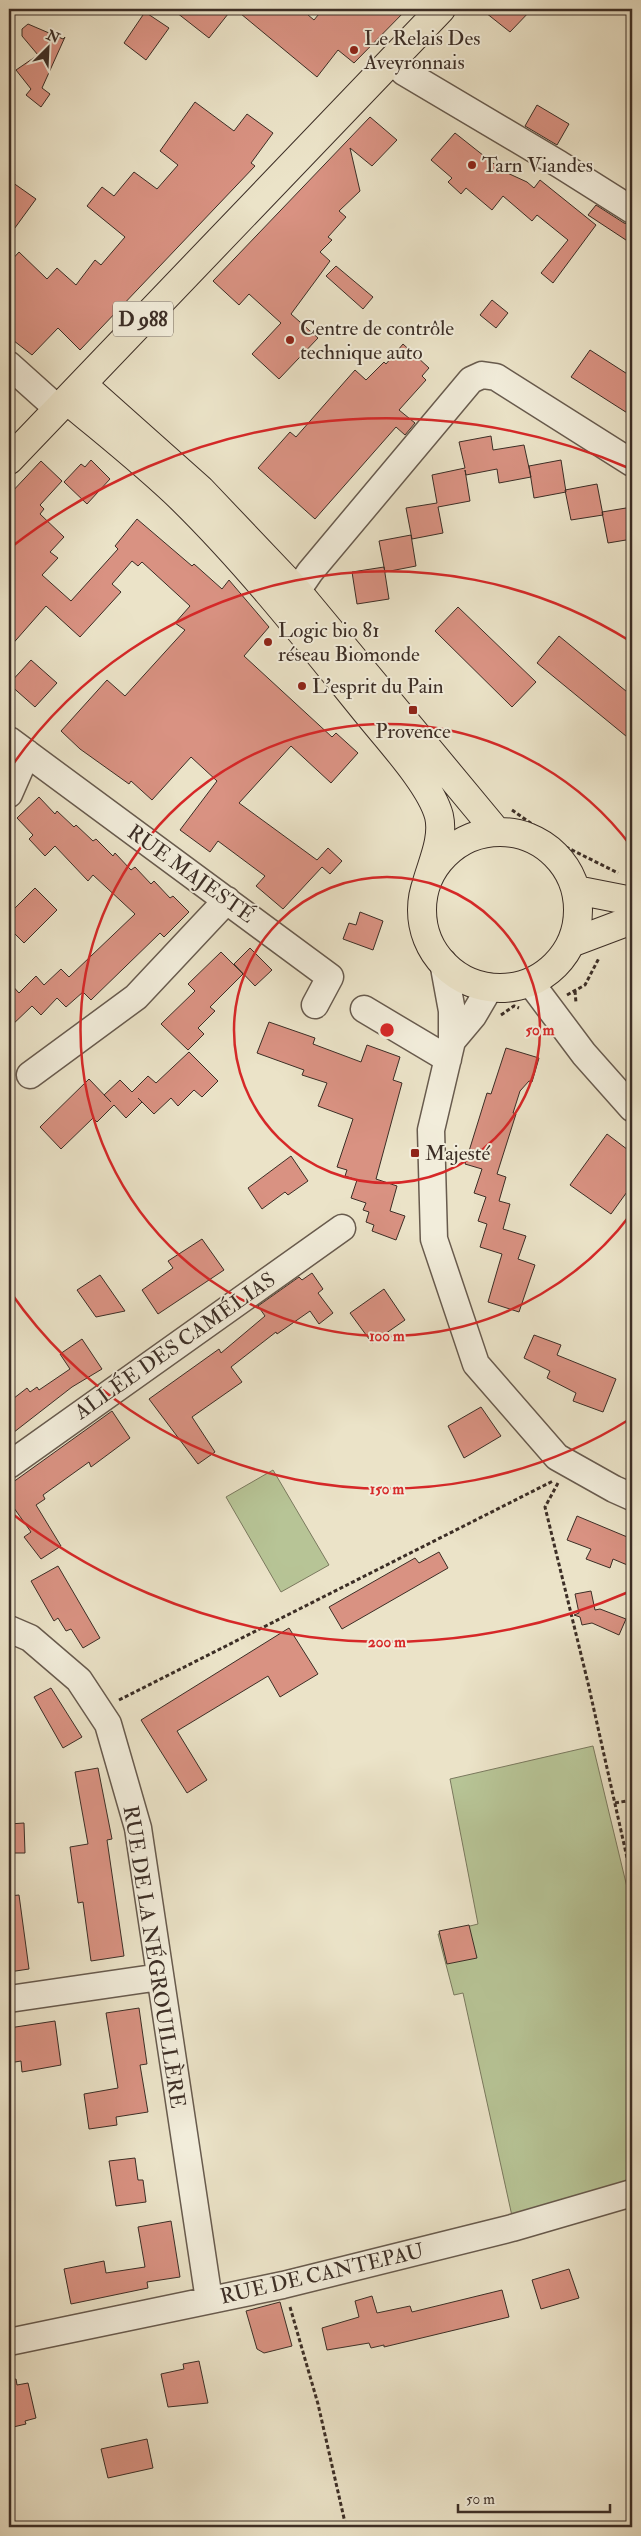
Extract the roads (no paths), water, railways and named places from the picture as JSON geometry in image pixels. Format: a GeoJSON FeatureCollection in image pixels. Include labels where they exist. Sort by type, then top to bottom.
{"type":"FeatureCollection","features":[{"type":"Feature","properties":{"kind":"main road"},"geometry":{"type":"LineString","coordinates":[[392,60],[441,9]]}},
{"type":"Feature","properties":{"kind":"main road","name":"D 988"},"geometry":{"type":"LineString","coordinates":[[69,398],[392,60]]}},
{"type":"Feature","properties":{"kind":"main road"},"geometry":{"type":"LineString","coordinates":[[9,460],[69,398]]}},
{"type":"Feature","properties":{"kind":"main road"},"geometry":{"type":"LineString","coordinates":[[69,398],[201,490],[297,591],[497,832]]}},
{"type":"Feature","properties":{"kind":"main road"},"geometry":{"type":"LineString","coordinates":[[69,398],[181,499],[294,622],[411,767],[432,800],[439,815],[440,836],[428,882],[423,903],[424,924],[430,945],[443,962],[456,974],[472,983],[490,987],[517,986],[547,973],[561,959],[571,943],[577,926],[576,890],[565,866],[547,847],[523,836],[497,832],[475,836],[455,847],[439,862],[428,882]]}},
{"type":"Feature","properties":{"kind":"main road"},"geometry":{"type":"LineString","coordinates":[[576,890],[629,889]]}},
{"type":"Feature","properties":{"kind":"main road"},"geometry":{"type":"LineString","coordinates":[[571,943],[632,920]]}},
{"type":"Feature","properties":{"kind":"street"},"geometry":{"type":"LineString","coordinates":[[392,60],[404,72],[559,164],[632,210]]}},
{"type":"Feature","properties":{"kind":"street"},"geometry":{"type":"LineString","coordinates":[[9,365],[69,398]]}},
{"type":"Feature","properties":{"kind":"street"},"geometry":{"type":"LineString","coordinates":[[294,622],[297,591],[471,380],[482,374],[496,377],[632,463]]}},
{"type":"Feature","properties":{"kind":"street","name":"RUE MAJESTÉ"},"geometry":{"type":"LineString","coordinates":[[9,794],[18,746],[330,977],[315,1005]]}},
{"type":"Feature","properties":{"kind":"street"},"geometry":{"type":"LineString","coordinates":[[30,1075],[136,997],[227,900]]}},
{"type":"Feature","properties":{"kind":"street"},"geometry":{"type":"LineString","coordinates":[[443,962],[452,1010],[450,1050],[431,1130],[434,1239],[476,1364],[557,1457],[632,1497]]}},
{"type":"Feature","properties":{"kind":"street"},"geometry":{"type":"LineString","coordinates":[[530,982],[584,1054],[632,1108]]}},
{"type":"Feature","properties":{"kind":"street"},"geometry":{"type":"LineString","coordinates":[[450,1050],[490,987]]}},
{"type":"Feature","properties":{"kind":"street"},"geometry":{"type":"LineString","coordinates":[[364,1009],[450,1050]]}},
{"type":"Feature","properties":{"kind":"street","name":"ALLÉE DES CAMÉLIAS"},"geometry":{"type":"LineString","coordinates":[[9,1465],[342,1228]]}},
{"type":"Feature","properties":{"kind":"street","name":"RUE DE LA NÉGROUILLÈRE"},"geometry":{"type":"LineString","coordinates":[[9,1629],[30,1638],[79,1680],[108,1724],[138,1828],[210,2300]]}},
{"type":"Feature","properties":{"kind":"street"},"geometry":{"type":"LineString","coordinates":[[9,1998],[160,1977]]}},
{"type":"Feature","properties":{"kind":"street","name":"RUE DE CANTEPAU"},"geometry":{"type":"LineString","coordinates":[[9,2342],[283,2284],[512,2228],[632,2193]]}},
{"type":"Feature","properties":{"kind":"place","name":"Le Relais Des Aveyronnais"},"geometry":{"type":"Point","coordinates":[354,50]}},
{"type":"Feature","properties":{"kind":"place","name":"Tarn Viandes"},"geometry":{"type":"Point","coordinates":[472,165]}},
{"type":"Feature","properties":{"kind":"place","name":"Centre de contrôle technique auto"},"geometry":{"type":"Point","coordinates":[290,340]}},
{"type":"Feature","properties":{"kind":"place","name":"Logic bio 81 réseau Biomonde"},"geometry":{"type":"Point","coordinates":[268,642]}},
{"type":"Feature","properties":{"kind":"place","name":"L'esprit du Pain"},"geometry":{"type":"Point","coordinates":[302,686]}},
{"type":"Feature","properties":{"kind":"place","name":"Provence"},"geometry":{"type":"Point","coordinates":[413,710]}},
{"type":"Feature","properties":{"kind":"place","name":"Majesté"},"geometry":{"type":"Point","coordinates":[415,1153]}}]}
